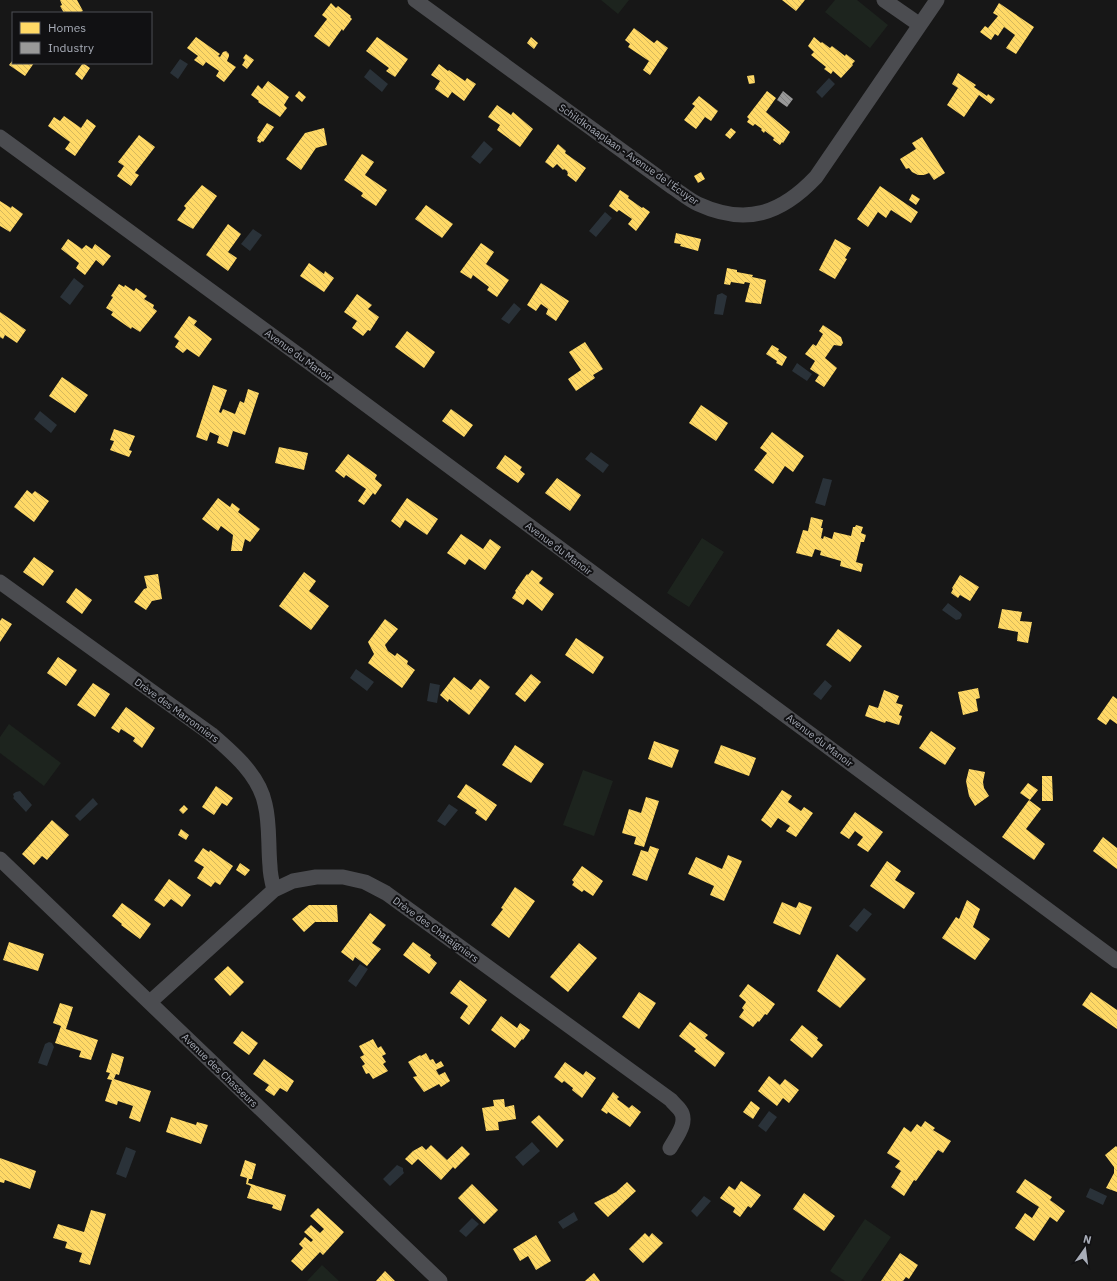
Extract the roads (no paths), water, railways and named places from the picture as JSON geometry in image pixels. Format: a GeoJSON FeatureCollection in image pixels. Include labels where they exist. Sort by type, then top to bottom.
{"type":"FeatureCollection","features":[{"type":"Feature","properties":{"kind":"street","name":"Schildknaaplaan - Avenue de l'Écuyer"},"geometry":{"type":"LineString","coordinates":[[415,0],[697,204],[725,213],[748,216],[765,212],[784,204],[802,192],[816,177],[938,0]]}},
{"type":"Feature","properties":{"kind":"street"},"geometry":{"type":"LineString","coordinates":[[884,0],[920,25]]}},
{"type":"Feature","properties":{"kind":"street","name":"Avenue du Manoir"},"geometry":{"type":"LineString","coordinates":[[0,137],[311,364],[1117,961]]}},
{"type":"Feature","properties":{"kind":"street","name":"Drève des Marronniers"},"geometry":{"type":"LineString","coordinates":[[0,582],[211,734],[234,753],[253,776],[265,802],[269,826],[270,866],[274,890]]}},
{"type":"Feature","properties":{"kind":"street","name":"Avenue des Chasseurs"},"geometry":{"type":"LineString","coordinates":[[0,859],[440,1281]]}},
{"type":"Feature","properties":{"kind":"street","name":"Drève des Chataigniers"},"geometry":{"type":"LineString","coordinates":[[150,1002],[274,890],[293,881],[316,877],[343,877],[365,882],[386,893],[670,1100],[680,1110],[684,1120],[680,1131],[670,1148]]}}]}
